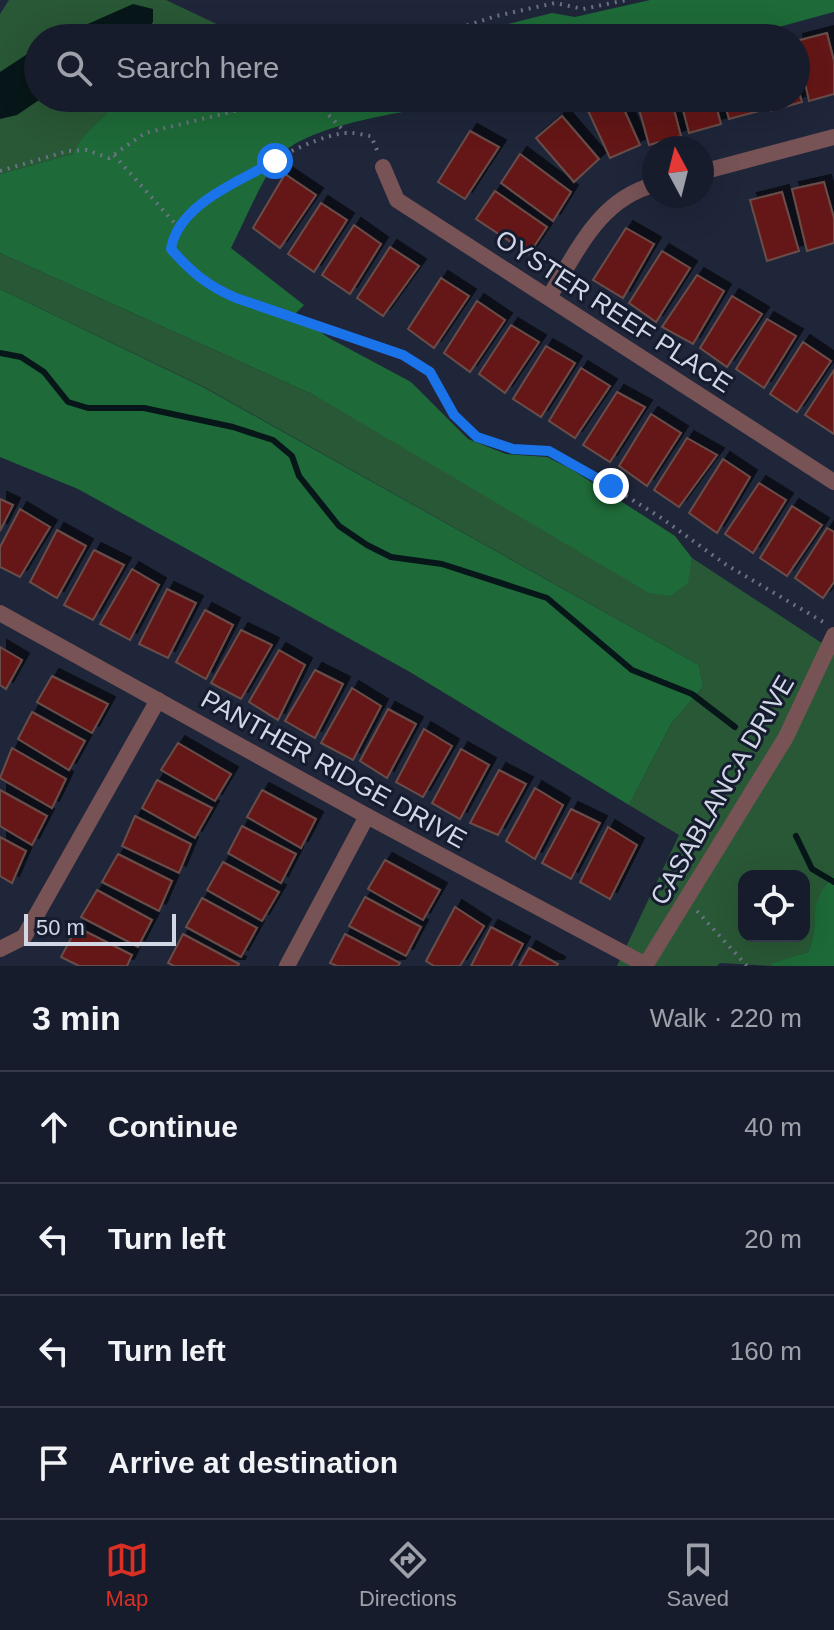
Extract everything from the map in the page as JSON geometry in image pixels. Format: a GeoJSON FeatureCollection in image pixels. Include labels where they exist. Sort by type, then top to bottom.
{"type":"FeatureCollection","features":[{"type":"Feature","properties":{"kind":"street"},"geometry":{"type":"LineString","coordinates":[[714,169],[834,137]]}},
{"type":"Feature","properties":{"kind":"street","name":"OYSTER REEF PLACE"},"geometry":{"type":"LineString","coordinates":[[383,167],[397,200],[834,482]]}},
{"type":"Feature","properties":{"kind":"street"},"geometry":{"type":"LineString","coordinates":[[549,297],[597,219],[622,197],[642,190]]}},
{"type":"Feature","properties":{"kind":"street","name":"PANTHER RIDGE DRIVE"},"geometry":{"type":"LineString","coordinates":[[0,613],[367,816],[646,965]]}},
{"type":"Feature","properties":{"kind":"street","name":"CASABLANCA DRIVE"},"geometry":{"type":"LineString","coordinates":[[646,965],[786,737],[834,635]]}},
{"type":"Feature","properties":{"kind":"street"},"geometry":{"type":"LineString","coordinates":[[0,949],[24,937],[158,700]]}},
{"type":"Feature","properties":{"kind":"street"},"geometry":{"type":"LineString","coordinates":[[287,966],[367,816]]}},
{"type":"Feature","properties":{"kind":"path"},"geometry":{"type":"LineString","coordinates":[[472,24],[555,3],[583,9],[626,0]]}},
{"type":"Feature","properties":{"kind":"path"},"geometry":{"type":"LineString","coordinates":[[0,171],[68,151],[87,150],[102,158],[114,155],[145,133],[231,112]]}},
{"type":"Feature","properties":{"kind":"path"},"geometry":{"type":"LineString","coordinates":[[326,112],[346,133]]}},
{"type":"Feature","properties":{"kind":"path"},"geometry":{"type":"LineString","coordinates":[[383,167],[371,136],[346,133],[313,141],[201,205],[178,227],[171,249],[210,287],[403,355],[430,372],[454,415],[477,437],[513,449],[549,451],[571,462],[660,517],[725,564],[834,628]]}},
{"type":"Feature","properties":{"kind":"path"},"geometry":{"type":"LineString","coordinates":[[114,155],[178,227]]}},
{"type":"Feature","properties":{"kind":"path"},"geometry":{"type":"LineString","coordinates":[[687,901],[747,966]]}},
{"type":"Feature","properties":{"kind":"green space"},"geometry":{"type":"Polygon","coordinates":[[[9,0],[166,0],[217,24],[24,24],[24,112],[107,112],[84,137],[74,154],[0,174],[0,14],[9,0]]]}},
{"type":"Feature","properties":{"kind":"green space"},"geometry":{"type":"Polygon","coordinates":[[[650,0],[834,0],[834,12],[790,24],[508,24],[552,13],[575,17],[650,0]]]}},
{"type":"Feature","properties":{"kind":"green space"},"geometry":{"type":"Polygon","coordinates":[[[402,112],[318,133],[280,156],[231,248],[304,305],[295,314],[329,338],[411,382],[468,439],[506,454],[547,457],[675,536],[692,558],[688,583],[670,596],[649,593],[314,395],[0,253],[0,174],[73,154],[78,144],[107,113],[402,112]]]}},
{"type":"Feature","properties":{"kind":"green space"},"geometry":{"type":"Polygon","coordinates":[[[0,253],[314,395],[687,583],[692,558],[834,651],[834,875],[819,897],[812,941],[808,952],[773,963],[772,966],[720,963],[717,966],[617,966],[679,835],[629,805],[671,724],[703,687],[699,665],[204,387],[0,289],[0,253]]]}},
{"type":"Feature","properties":{"kind":"green space"},"geometry":{"type":"Polygon","coordinates":[[[0,289],[203,387],[699,665],[703,687],[671,724],[629,805],[410,672],[78,489],[0,457],[0,289]]]}},
{"type":"Feature","properties":{"kind":"green space"},"geometry":{"type":"Polygon","coordinates":[[[834,875],[834,966],[772,966],[772,963],[808,952],[819,897],[834,875]]]}},
{"type":"Feature","properties":{"kind":"shaded area"},"geometry":{"type":"Polygon","coordinates":[[[133,4],[153,9],[151,24],[88,24],[133,4]]]}},
{"type":"Feature","properties":{"kind":"shaded area"},"geometry":{"type":"Polygon","coordinates":[[[24,56],[24,110],[0,119],[0,72],[24,56]]]}},
{"type":"Feature","properties":{"kind":"building"},"geometry":{"type":"Polygon","coordinates":[[[827,33],[834,61],[834,94],[810,101],[810,37],[827,33]]]}},
{"type":"Feature","properties":{"kind":"building"},"geometry":{"type":"Polygon","coordinates":[[[589,112],[625,112],[640,145],[610,158],[589,112]]]}},
{"type":"Feature","properties":{"kind":"building"},"geometry":{"type":"Polygon","coordinates":[[[640,112],[675,112],[681,136],[647,136],[640,112]]]}},
{"type":"Feature","properties":{"kind":"building"},"geometry":{"type":"Polygon","coordinates":[[[684,112],[718,112],[721,124],[689,133],[684,112]]]}},
{"type":"Feature","properties":{"kind":"building"},"geometry":{"type":"Polygon","coordinates":[[[727,112],[755,112],[729,119],[727,112]]]}},
{"type":"Feature","properties":{"kind":"building"},"geometry":{"type":"Polygon","coordinates":[[[562,116],[599,159],[574,182],[536,138],[562,116]]]}},
{"type":"Feature","properties":{"kind":"building"},"geometry":{"type":"Polygon","coordinates":[[[470,131],[499,147],[465,199],[438,182],[470,131]]]}},
{"type":"Feature","properties":{"kind":"building"},"geometry":{"type":"Polygon","coordinates":[[[520,154],[571,192],[553,221],[501,183],[520,154]]]}},
{"type":"Feature","properties":{"kind":"building"},"geometry":{"type":"Polygon","coordinates":[[[285,174],[316,195],[280,248],[253,228],[285,174]]]}},
{"type":"Feature","properties":{"kind":"building"},"geometry":{"type":"Polygon","coordinates":[[[824,182],[834,218],[834,243],[807,251],[792,189],[824,182]]]}},
{"type":"Feature","properties":{"kind":"building"},"geometry":{"type":"Polygon","coordinates":[[[495,191],[547,227],[529,254],[476,219],[495,191]]]}},
{"type":"Feature","properties":{"kind":"building"},"geometry":{"type":"Polygon","coordinates":[[[782,192],[799,251],[767,261],[750,200],[782,192]]]}},
{"type":"Feature","properties":{"kind":"building"},"geometry":{"type":"Polygon","coordinates":[[[321,203],[347,220],[314,272],[288,254],[321,203]]]}},
{"type":"Feature","properties":{"kind":"building"},"geometry":{"type":"Polygon","coordinates":[[[354,225],[381,244],[350,294],[322,275],[354,225]]]}},
{"type":"Feature","properties":{"kind":"building"},"geometry":{"type":"Polygon","coordinates":[[[626,228],[654,244],[623,298],[593,280],[626,228]]]}},
{"type":"Feature","properties":{"kind":"building"},"geometry":{"type":"Polygon","coordinates":[[[390,247],[419,266],[383,316],[357,298],[390,247]]]}},
{"type":"Feature","properties":{"kind":"building"},"geometry":{"type":"Polygon","coordinates":[[[662,251],[690,268],[656,322],[629,303],[662,251]]]}},
{"type":"Feature","properties":{"kind":"building"},"geometry":{"type":"Polygon","coordinates":[[[697,275],[724,291],[693,344],[662,327],[697,275]]]}},
{"type":"Feature","properties":{"kind":"building"},"geometry":{"type":"Polygon","coordinates":[[[441,278],[469,296],[434,348],[408,329],[441,278]]]}},
{"type":"Feature","properties":{"kind":"building"},"geometry":{"type":"Polygon","coordinates":[[[732,296],[762,314],[727,367],[700,348],[732,296]]]}},
{"type":"Feature","properties":{"kind":"building"},"geometry":{"type":"Polygon","coordinates":[[[477,301],[505,320],[470,372],[444,353],[477,301]]]}},
{"type":"Feature","properties":{"kind":"building"},"geometry":{"type":"Polygon","coordinates":[[[767,319],[796,336],[764,388],[736,369],[767,319]]]}},
{"type":"Feature","properties":{"kind":"building"},"geometry":{"type":"Polygon","coordinates":[[[511,325],[539,342],[505,393],[479,374],[511,325]]]}},
{"type":"Feature","properties":{"kind":"building"},"geometry":{"type":"Polygon","coordinates":[[[803,342],[831,361],[797,412],[770,394],[803,342]]]}},
{"type":"Feature","properties":{"kind":"building"},"geometry":{"type":"Polygon","coordinates":[[[546,346],[575,363],[541,417],[513,399],[546,346]]]}},
{"type":"Feature","properties":{"kind":"building"},"geometry":{"type":"Polygon","coordinates":[[[581,368],[610,386],[575,438],[549,421],[581,368]]]}},
{"type":"Feature","properties":{"kind":"building"},"geometry":{"type":"Polygon","coordinates":[[[834,370],[834,434],[805,415],[834,370]]]}},
{"type":"Feature","properties":{"kind":"building"},"geometry":{"type":"Polygon","coordinates":[[[617,392],[645,407],[610,462],[583,445],[617,392]]]}},
{"type":"Feature","properties":{"kind":"building"},"geometry":{"type":"Polygon","coordinates":[[[651,414],[681,433],[647,486],[619,466],[651,414]]]}},
{"type":"Feature","properties":{"kind":"building"},"geometry":{"type":"Polygon","coordinates":[[[687,438],[717,455],[679,507],[654,490],[687,438]]]}},
{"type":"Feature","properties":{"kind":"building"},"geometry":{"type":"Polygon","coordinates":[[[723,459],[750,477],[717,533],[689,513],[723,459]]]}},
{"type":"Feature","properties":{"kind":"building"},"geometry":{"type":"Polygon","coordinates":[[[759,483],[786,500],[753,553],[725,534],[759,483]]]}},
{"type":"Feature","properties":{"kind":"building"},"geometry":{"type":"Polygon","coordinates":[[[0,499],[13,505],[0,531],[0,499]]]}},
{"type":"Feature","properties":{"kind":"building"},"geometry":{"type":"Polygon","coordinates":[[[792,506],[822,525],[787,576],[760,558],[792,506]]]}},
{"type":"Feature","properties":{"kind":"building"},"geometry":{"type":"Polygon","coordinates":[[[20,509],[50,527],[20,577],[0,567],[0,547],[20,509]]]}},
{"type":"Feature","properties":{"kind":"building"},"geometry":{"type":"Polygon","coordinates":[[[827,528],[834,532],[834,582],[823,598],[795,578],[827,528]]]}},
{"type":"Feature","properties":{"kind":"building"},"geometry":{"type":"Polygon","coordinates":[[[57,530],[86,546],[57,598],[30,582],[57,530]]]}},
{"type":"Feature","properties":{"kind":"building"},"geometry":{"type":"Polygon","coordinates":[[[94,550],[124,565],[93,620],[64,605],[94,550]]]}},
{"type":"Feature","properties":{"kind":"building"},"geometry":{"type":"Polygon","coordinates":[[[132,569],[159,585],[130,640],[100,624],[132,569]]]}},
{"type":"Feature","properties":{"kind":"building"},"geometry":{"type":"Polygon","coordinates":[[[167,589],[196,603],[168,658],[139,644],[167,589]]]}},
{"type":"Feature","properties":{"kind":"building"},"geometry":{"type":"Polygon","coordinates":[[[205,610],[233,625],[206,679],[176,662],[205,610]]]}},
{"type":"Feature","properties":{"kind":"building"},"geometry":{"type":"Polygon","coordinates":[[[241,630],[272,645],[241,699],[211,683],[241,630]]]}},
{"type":"Feature","properties":{"kind":"building"},"geometry":{"type":"Polygon","coordinates":[[[0,647],[22,660],[6,689],[0,685],[0,647]]]}},
{"type":"Feature","properties":{"kind":"building"},"geometry":{"type":"Polygon","coordinates":[[[279,650],[305,665],[278,720],[249,702],[279,650]]]}},
{"type":"Feature","properties":{"kind":"building"},"geometry":{"type":"Polygon","coordinates":[[[315,670],[343,684],[315,738],[285,721],[315,670]]]}},
{"type":"Feature","properties":{"kind":"building"},"geometry":{"type":"Polygon","coordinates":[[[52,676],[108,704],[92,733],[37,702],[52,676]]]}},
{"type":"Feature","properties":{"kind":"building"},"geometry":{"type":"Polygon","coordinates":[[[352,688],[381,706],[353,760],[321,743],[352,688]]]}},
{"type":"Feature","properties":{"kind":"building"},"geometry":{"type":"Polygon","coordinates":[[[388,709],[416,724],[387,778],[360,761],[388,709]]]}},
{"type":"Feature","properties":{"kind":"building"},"geometry":{"type":"Polygon","coordinates":[[[32,712],[85,741],[69,770],[18,739],[32,712]]]}},
{"type":"Feature","properties":{"kind":"building"},"geometry":{"type":"Polygon","coordinates":[[[424,729],[452,746],[423,797],[396,782],[424,729]]]}},
{"type":"Feature","properties":{"kind":"building"},"geometry":{"type":"Polygon","coordinates":[[[178,743],[231,774],[215,801],[161,770],[178,743]]]}},
{"type":"Feature","properties":{"kind":"building"},"geometry":{"type":"Polygon","coordinates":[[[12,748],[66,779],[52,808],[0,778],[12,748]]]}},
{"type":"Feature","properties":{"kind":"building"},"geometry":{"type":"Polygon","coordinates":[[[461,749],[489,765],[460,819],[432,803],[461,749]]]}},
{"type":"Feature","properties":{"kind":"building"},"geometry":{"type":"Polygon","coordinates":[[[499,770],[526,784],[498,835],[470,823],[499,770]]]}},
{"type":"Feature","properties":{"kind":"building"},"geometry":{"type":"Polygon","coordinates":[[[157,780],[212,808],[195,838],[142,808],[157,780]]]}},
{"type":"Feature","properties":{"kind":"building"},"geometry":{"type":"Polygon","coordinates":[[[535,788],[563,805],[535,859],[506,841],[535,788]]]}},
{"type":"Feature","properties":{"kind":"building"},"geometry":{"type":"Polygon","coordinates":[[[0,790],[47,816],[32,845],[0,826],[0,790]]]}},
{"type":"Feature","properties":{"kind":"building"},"geometry":{"type":"Polygon","coordinates":[[[262,790],[316,819],[301,848],[247,817],[262,790]]]}},
{"type":"Feature","properties":{"kind":"building"},"geometry":{"type":"Polygon","coordinates":[[[571,809],[600,823],[571,879],[542,863],[571,809]]]}},
{"type":"Feature","properties":{"kind":"building"},"geometry":{"type":"Polygon","coordinates":[[[135,816],[191,844],[179,873],[122,846],[135,816]]]}},
{"type":"Feature","properties":{"kind":"building"},"geometry":{"type":"Polygon","coordinates":[[[242,826],[296,854],[281,883],[228,853],[242,826]]]}},
{"type":"Feature","properties":{"kind":"building"},"geometry":{"type":"Polygon","coordinates":[[[608,827],[637,845],[610,899],[580,882],[608,827]]]}},
{"type":"Feature","properties":{"kind":"building"},"geometry":{"type":"Polygon","coordinates":[[[0,837],[26,851],[12,883],[0,876],[0,837]]]}},
{"type":"Feature","properties":{"kind":"building"},"geometry":{"type":"Polygon","coordinates":[[[118,854],[172,881],[159,911],[102,882],[118,854]]]}},
{"type":"Feature","properties":{"kind":"building"},"geometry":{"type":"Polygon","coordinates":[[[385,860],[440,890],[423,920],[368,889],[385,860]]]}},
{"type":"Feature","properties":{"kind":"building"},"geometry":{"type":"Polygon","coordinates":[[[223,862],[279,892],[262,921],[207,890],[223,862]]]}},
{"type":"Feature","properties":{"kind":"building"},"geometry":{"type":"Polygon","coordinates":[[[97,890],[152,920],[138,947],[81,917],[97,890]]]}},
{"type":"Feature","properties":{"kind":"building"},"geometry":{"type":"Polygon","coordinates":[[[365,897],[421,927],[406,956],[349,926],[365,897]]]}},
{"type":"Feature","properties":{"kind":"building"},"geometry":{"type":"Polygon","coordinates":[[[202,898],[257,928],[241,957],[186,927],[202,898]]]}},
{"type":"Feature","properties":{"kind":"building"},"geometry":{"type":"Polygon","coordinates":[[[455,907],[484,926],[460,966],[434,966],[426,961],[455,907]]]}},
{"type":"Feature","properties":{"kind":"building"},"geometry":{"type":"Polygon","coordinates":[[[77,927],[132,955],[127,966],[79,966],[61,957],[77,927]]]}},
{"type":"Feature","properties":{"kind":"building"},"geometry":{"type":"Polygon","coordinates":[[[491,927],[523,944],[511,966],[471,966],[491,927]]]}},
{"type":"Feature","properties":{"kind":"building"},"geometry":{"type":"Polygon","coordinates":[[[183,934],[238,966],[174,966],[168,963],[183,934]]]}},
{"type":"Feature","properties":{"kind":"building"},"geometry":{"type":"Polygon","coordinates":[[[345,934],[400,963],[398,966],[337,966],[330,963],[345,934]]]}},
{"type":"Feature","properties":{"kind":"building"},"geometry":{"type":"Polygon","coordinates":[[[529,948],[558,964],[557,966],[519,966],[529,948]]]}},
{"type":"Feature","properties":{"kind":"waterway"},"geometry":{"type":"LineString","coordinates":[[0,353],[21,357],[44,372],[68,402],[88,408],[144,408],[233,427],[273,440],[292,456],[299,476],[339,526],[367,545],[391,557],[442,564],[547,598],[632,670],[692,694],[735,727]]}},
{"type":"Feature","properties":{"kind":"waterway"},"geometry":{"type":"LineString","coordinates":[[796,836],[812,869],[834,882]]}},
{"type":"Feature","properties":{"kind":"route"},"geometry":{"type":"LineString","coordinates":[[275,161],[201,205],[178,227],[171,249],[188,270],[210,287],[236,298],[403,355],[430,372],[454,415],[466,430],[477,437],[513,449],[549,451],[611,486]]}}]}
